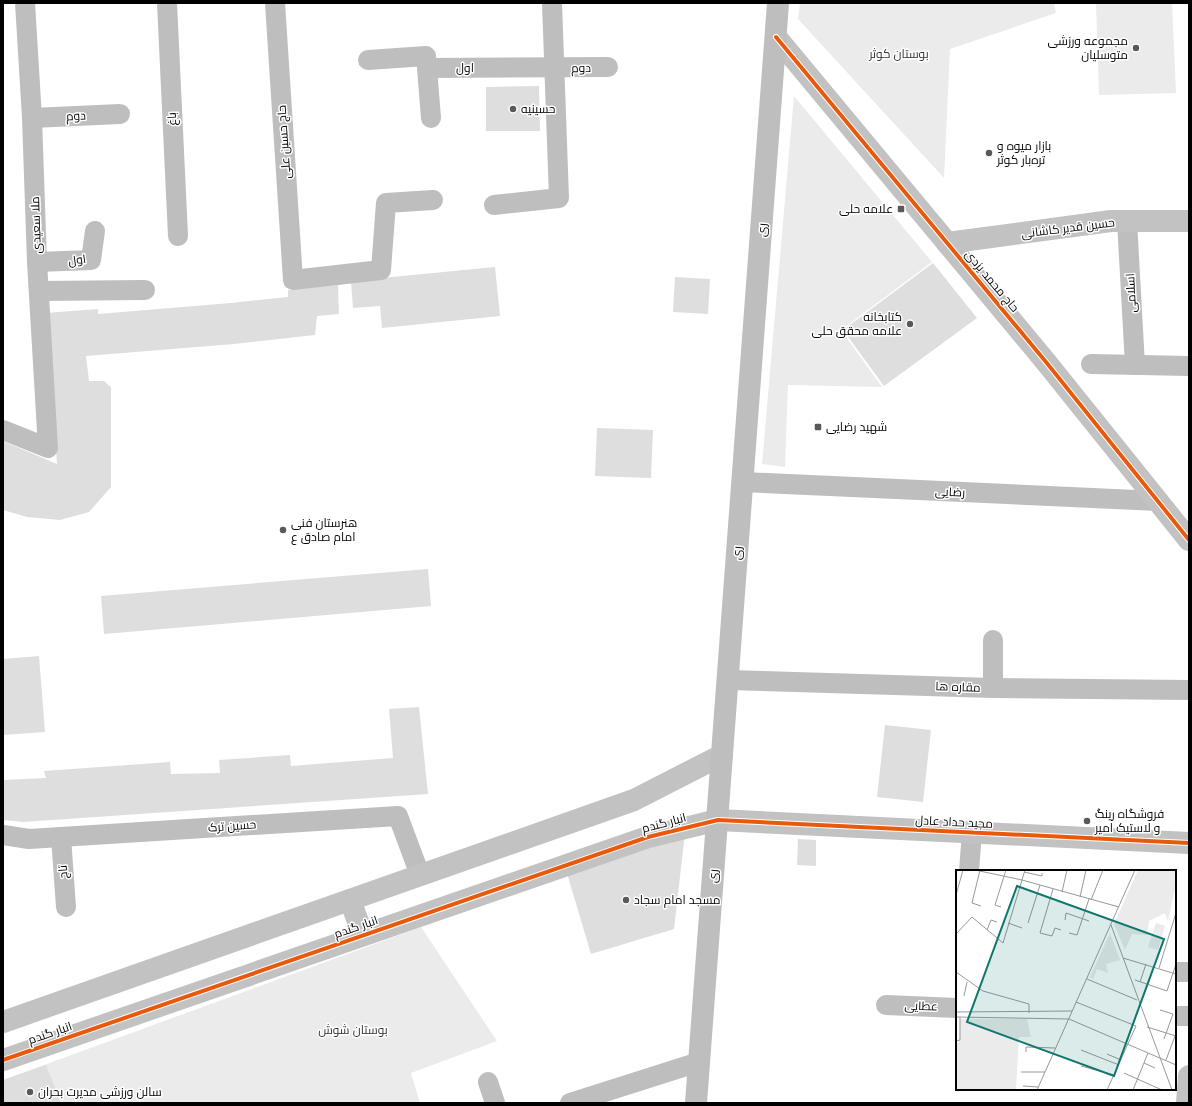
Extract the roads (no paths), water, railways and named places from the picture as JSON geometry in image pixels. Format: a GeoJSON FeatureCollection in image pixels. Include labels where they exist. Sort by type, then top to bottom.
{"type":"FeatureCollection","features":[{"type":"Feature","properties":{"kind":"main road","name":"ری"},"geometry":{"type":"LineString","coordinates":[[696,1103],[778,3]]}},
{"type":"Feature","properties":{"kind":"street","name":"ملا سعیدی"},"geometry":{"type":"LineString","coordinates":[[3,430],[48,448],[37,262],[32,118],[25,3]]}},
{"type":"Feature","properties":{"kind":"street","name":"باغ"},"geometry":{"type":"LineString","coordinates":[[167,3],[178,236]]}},
{"type":"Feature","properties":{"kind":"street","name":"حاج حسین علی"},"geometry":{"type":"LineString","coordinates":[[275,3],[293,280],[382,270],[386,203],[433,200]]}},
{"type":"Feature","properties":{"kind":"street"},"geometry":{"type":"LineString","coordinates":[[494,205],[559,198],[552,3]]}},
{"type":"Feature","properties":{"kind":"street","name":"حاج محمد یزدی"},"geometry":{"type":"LineString","coordinates":[[776,37],[1046,362],[1189,540]]}},
{"type":"Feature","properties":{"kind":"street"},"geometry":{"type":"LineString","coordinates":[[368,60],[426,56],[431,118]]}},
{"type":"Feature","properties":{"kind":"street","name":"دوم"},"geometry":{"type":"LineString","coordinates":[[554,69],[608,67]]}},
{"type":"Feature","properties":{"kind":"street","name":"اول"},"geometry":{"type":"LineString","coordinates":[[427,68],[554,69]]}},
{"type":"Feature","properties":{"kind":"street","name":"دوم"},"geometry":{"type":"LineString","coordinates":[[32,118],[120,114]]}},
{"type":"Feature","properties":{"kind":"street","name":"حسین قدیر کاشانی"},"geometry":{"type":"LineString","coordinates":[[947,243],[1127,221],[1189,221]]}},
{"type":"Feature","properties":{"kind":"street","name":"اسلامی"},"geometry":{"type":"LineString","coordinates":[[1127,221],[1135,365]]}},
{"type":"Feature","properties":{"kind":"street","name":"اول"},"geometry":{"type":"LineString","coordinates":[[37,262],[91,260],[95,231]]}},
{"type":"Feature","properties":{"kind":"street"},"geometry":{"type":"LineString","coordinates":[[39,291],[145,290]]}},
{"type":"Feature","properties":{"kind":"street"},"geometry":{"type":"LineString","coordinates":[[1091,364],[1189,366]]}},
{"type":"Feature","properties":{"kind":"street","name":"رضایی"},"geometry":{"type":"LineString","coordinates":[[743,482],[1158,501]]}},
{"type":"Feature","properties":{"kind":"street"},"geometry":{"type":"LineString","coordinates":[[994,640],[994,688]]}},
{"type":"Feature","properties":{"kind":"street","name":"مقاره ها"},"geometry":{"type":"LineString","coordinates":[[728,680],[994,688],[1189,690]]}},
{"type":"Feature","properties":{"kind":"street"},"geometry":{"type":"LineString","coordinates":[[3,1022],[634,800],[722,755]]}},
{"type":"Feature","properties":{"kind":"street","name":"حسین ترک"},"geometry":{"type":"LineString","coordinates":[[3,835],[29,839],[398,816],[420,875]]}},
{"type":"Feature","properties":{"kind":"street","name":"مجید حداد عادل"},"geometry":{"type":"LineString","coordinates":[[718,820],[1189,844]]}},
{"type":"Feature","properties":{"kind":"street","name":"انبار گندم"},"geometry":{"type":"LineString","coordinates":[[3,1060],[648,837],[718,820]]}},
{"type":"Feature","properties":{"kind":"street"},"geometry":{"type":"LineString","coordinates":[[969,870],[972,832]]}},
{"type":"Feature","properties":{"kind":"street","name":"تاج"},"geometry":{"type":"LineString","coordinates":[[61,837],[66,907]]}},
{"type":"Feature","properties":{"kind":"street"},"geometry":{"type":"LineString","coordinates":[[350,900],[363,935]]}},
{"type":"Feature","properties":{"kind":"street"},"geometry":{"type":"LineString","coordinates":[[1176,972],[1189,972]]}},
{"type":"Feature","properties":{"kind":"street","name":"عطایی"},"geometry":{"type":"LineString","coordinates":[[886,1005],[956,1008]]}},
{"type":"Feature","properties":{"kind":"street"},"geometry":{"type":"LineString","coordinates":[[1176,1016],[1189,1016]]}},
{"type":"Feature","properties":{"kind":"street"},"geometry":{"type":"LineString","coordinates":[[570,1103],[699,1062]]}},
{"type":"Feature","properties":{"kind":"street"},"geometry":{"type":"LineString","coordinates":[[1187,1103],[1189,1076]]}},
{"type":"Feature","properties":{"kind":"street"},"geometry":{"type":"LineString","coordinates":[[488,1082],[495,1103]]}},
{"type":"Feature","properties":{"kind":"place","name":"مجموعه ورزشی متوسلیان"},"geometry":{"type":"Point","coordinates":[1136,48]}},
{"type":"Feature","properties":{"kind":"place","name":"حسینیه"},"geometry":{"type":"Point","coordinates":[513,109]}},
{"type":"Feature","properties":{"kind":"place","name":"بازار میوه و تره‌بار کوثر"},"geometry":{"type":"Point","coordinates":[989,153]}},
{"type":"Feature","properties":{"kind":"place","name":"علامه حلی"},"geometry":{"type":"Point","coordinates":[901,209]}},
{"type":"Feature","properties":{"kind":"place","name":"کتابخانه علامه محقق حلی"},"geometry":{"type":"Point","coordinates":[910,324]}},
{"type":"Feature","properties":{"kind":"place","name":"شهید رضایی"},"geometry":{"type":"Point","coordinates":[818,427]}},
{"type":"Feature","properties":{"kind":"place","name":"هنرستان فنی امام صادق ع"},"geometry":{"type":"Point","coordinates":[283,530]}},
{"type":"Feature","properties":{"kind":"place","name":"فروشگاه رینگ و لاستیک امیر"},"geometry":{"type":"Point","coordinates":[1087,821]}},
{"type":"Feature","properties":{"kind":"place","name":"مسجد امام سجاد"},"geometry":{"type":"Point","coordinates":[626,900]}},
{"type":"Feature","properties":{"kind":"place","name":"سالن ورزشی مدیرت بحران"},"geometry":{"type":"Point","coordinates":[30,1092]}},
{"type":"Feature","properties":{"kind":"park label","name":"بوستان کوثر"},"geometry":{"type":"Point","coordinates":[899,54]}},
{"type":"Feature","properties":{"kind":"park label","name":"بوستان شوش"},"geometry":{"type":"Point","coordinates":[353,1030]}}]}
